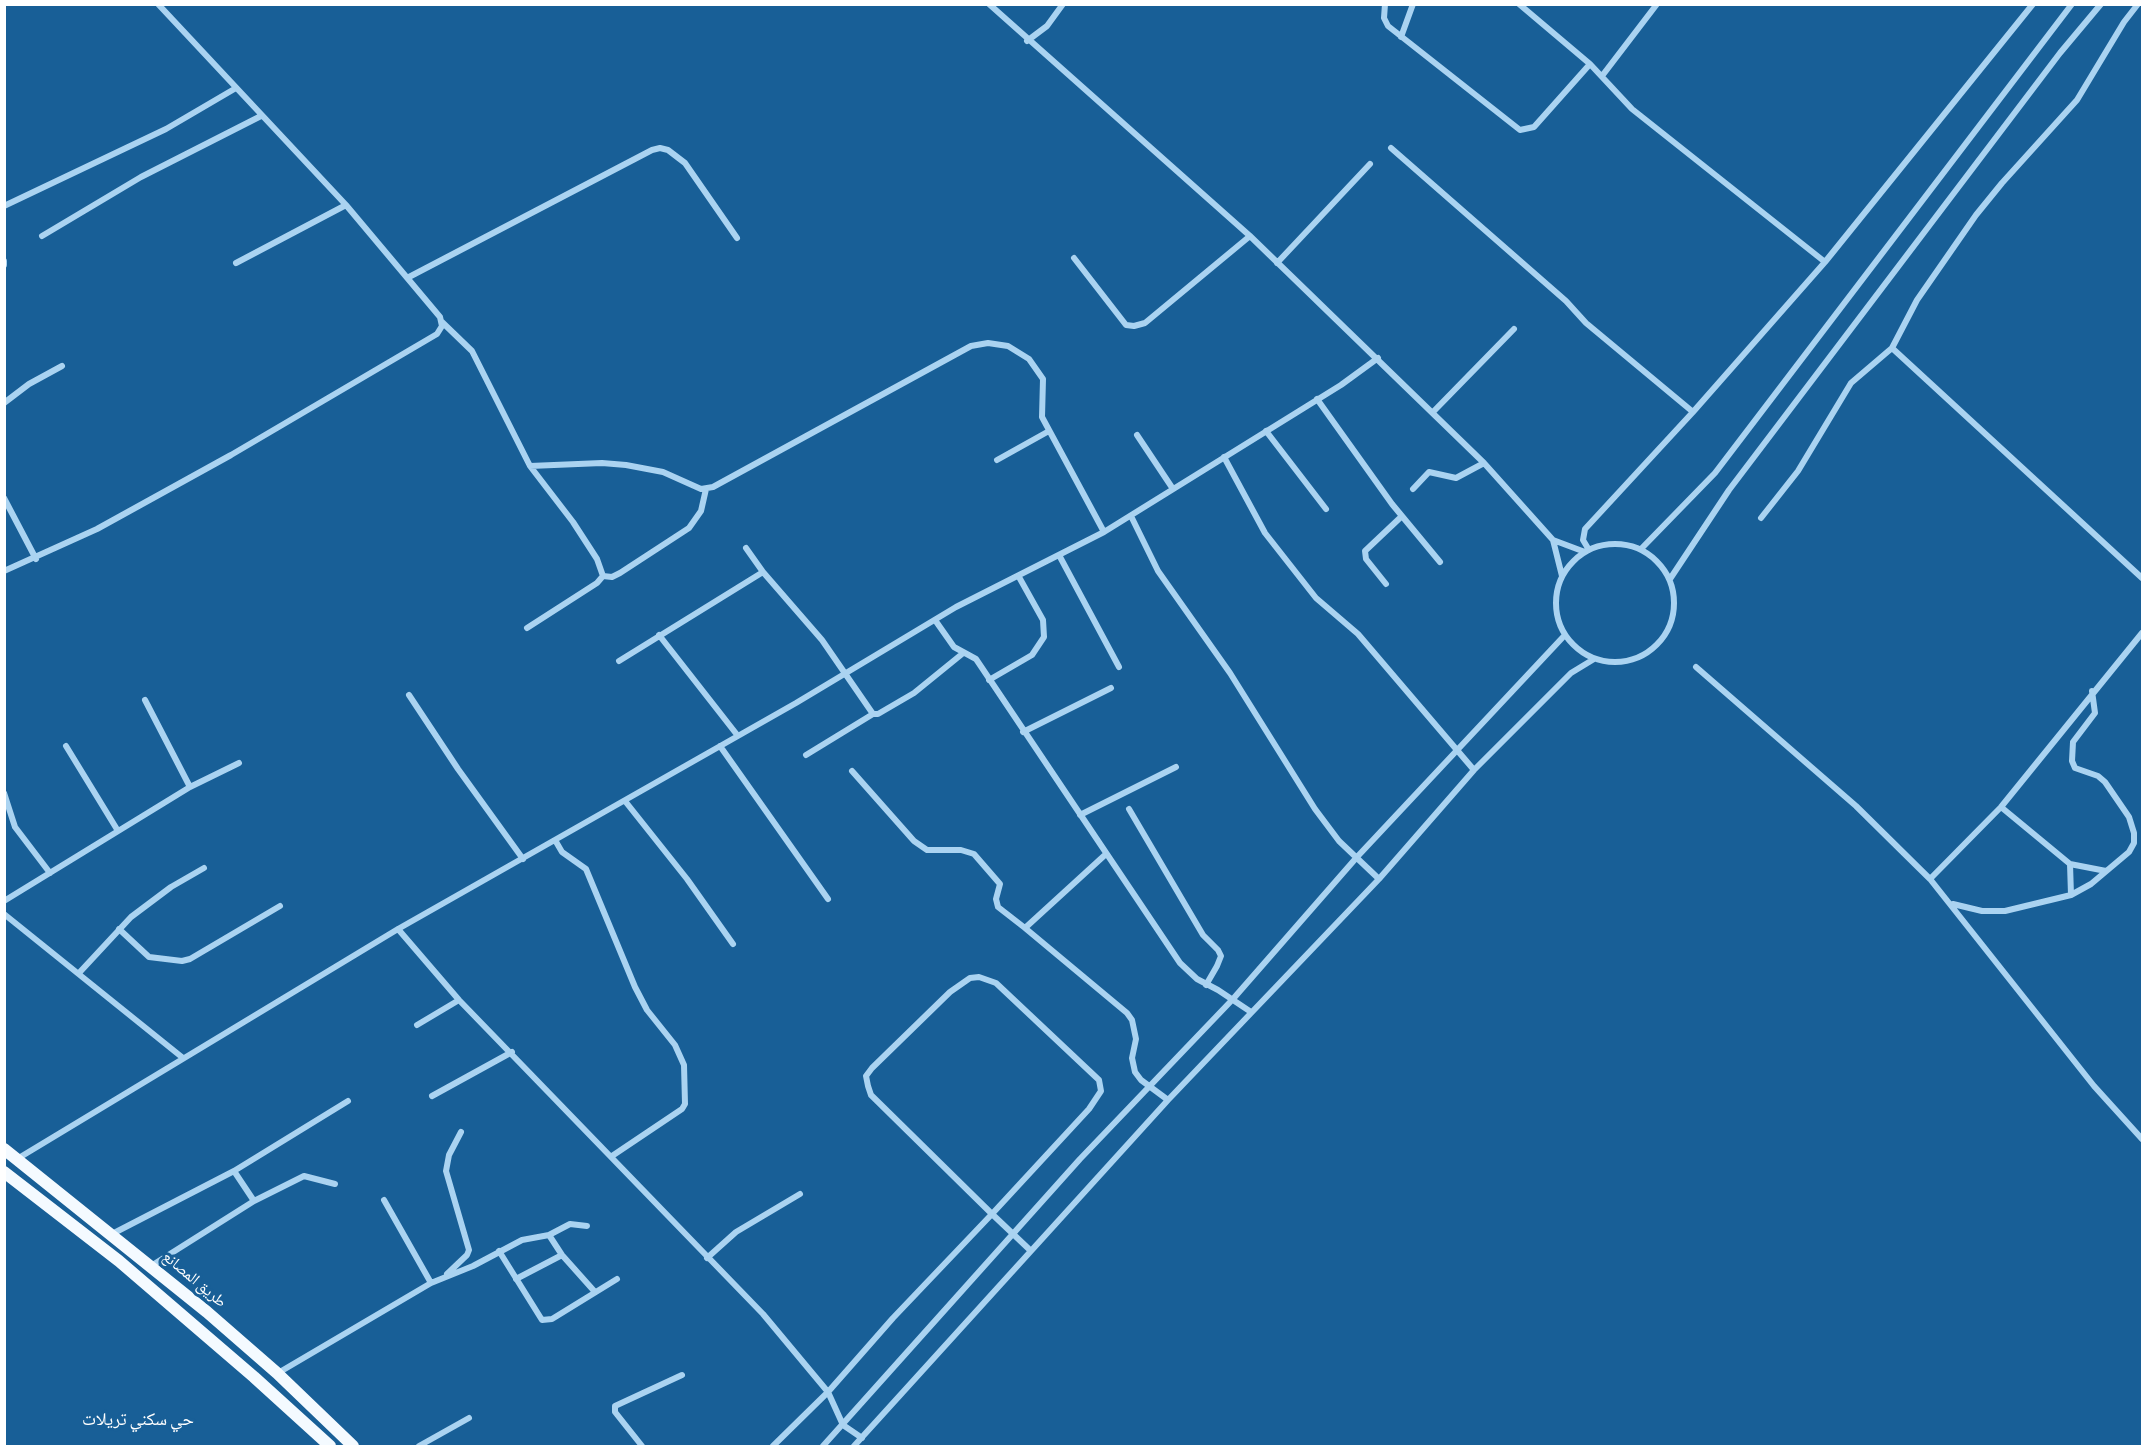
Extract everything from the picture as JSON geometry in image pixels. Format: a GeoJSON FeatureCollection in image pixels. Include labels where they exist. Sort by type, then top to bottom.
{"type":"FeatureCollection","features":[{"type":"Feature","properties":{"kind":"main road","name":"طريق المصانع"},"geometry":{"type":"LineString","coordinates":[[4,1149],[112,1234],[277,1373],[353,1446]]}},
{"type":"Feature","properties":{"kind":"main road"},"geometry":{"type":"LineString","coordinates":[[4,1172],[119,1261],[330,1446]]}},
{"type":"Feature","properties":{"kind":"street"},"geometry":{"type":"LineString","coordinates":[[158,4],[346,206],[409,277],[442,322],[472,351],[530,466],[573,522],[597,559],[603,576]]}},
{"type":"Feature","properties":{"kind":"street"},"geometry":{"type":"LineString","coordinates":[[988,4],[1027,41],[1159,153],[1250,236],[1433,412],[1484,463],[1553,540],[1562,576]]}},
{"type":"Feature","properties":{"kind":"street"},"geometry":{"type":"LineString","coordinates":[[1027,41],[1047,26],[1063,4]]}},
{"type":"Feature","properties":{"kind":"street"},"geometry":{"type":"LineString","coordinates":[[1385,4],[1386,22],[1401,37],[1523,131],[1534,127],[1590,64]]}},
{"type":"Feature","properties":{"kind":"street"},"geometry":{"type":"LineString","coordinates":[[1401,37],[1413,4]]}},
{"type":"Feature","properties":{"kind":"street"},"geometry":{"type":"LineString","coordinates":[[1519,4],[1590,64],[1642,117],[1825,262]]}},
{"type":"Feature","properties":{"kind":"street"},"geometry":{"type":"LineString","coordinates":[[1602,76],[1657,4]]}},
{"type":"Feature","properties":{"kind":"street"},"geometry":{"type":"LineString","coordinates":[[1587,551],[1583,540],[1585,529],[1693,412],[1825,262],[2033,4]]}},
{"type":"Feature","properties":{"kind":"street"},"geometry":{"type":"LineString","coordinates":[[1641,549],[1715,473],[2072,4]]}},
{"type":"Feature","properties":{"kind":"street"},"geometry":{"type":"LineString","coordinates":[[1670,579],[1736,480],[2060,53],[2101,4]]}},
{"type":"Feature","properties":{"kind":"street"},"geometry":{"type":"LineString","coordinates":[[1761,518],[1798,471],[1851,383],[1892,348],[1917,300],[1976,215],[2001,183],[2077,100],[2124,22],[2138,4]]}},
{"type":"Feature","properties":{"kind":"street"},"geometry":{"type":"LineString","coordinates":[[4,206],[166,129],[236,88]]}},
{"type":"Feature","properties":{"kind":"street"},"geometry":{"type":"LineString","coordinates":[[42,236],[161,166],[261,116]]}},
{"type":"Feature","properties":{"kind":"street"},"geometry":{"type":"LineString","coordinates":[[409,277],[652,150],[660,148],[668,150],[685,163],[737,238]]}},
{"type":"Feature","properties":{"kind":"street"},"geometry":{"type":"LineString","coordinates":[[1391,148],[1566,301],[1586,323],[1693,412]]}},
{"type":"Feature","properties":{"kind":"street"},"geometry":{"type":"LineString","coordinates":[[1277,263],[1370,164]]}},
{"type":"Feature","properties":{"kind":"street"},"geometry":{"type":"LineString","coordinates":[[236,263],[346,206]]}},
{"type":"Feature","properties":{"kind":"street"},"geometry":{"type":"LineString","coordinates":[[1074,258],[1126,325],[1134,326],[1145,323],[1250,236]]}},
{"type":"Feature","properties":{"kind":"street"},"geometry":{"type":"LineString","coordinates":[[4,571],[36,559],[97,529],[231,454],[436,334],[440,331],[442,322]]}},
{"type":"Feature","properties":{"kind":"street"},"geometry":{"type":"LineString","coordinates":[[1433,412],[1514,329]]}},
{"type":"Feature","properties":{"kind":"street"},"geometry":{"type":"LineString","coordinates":[[603,576],[612,577],[620,573],[689,528],[701,511],[706,489],[979,343],[1008,346],[1029,358],[1043,379],[1042,417],[1104,532]]}},
{"type":"Feature","properties":{"kind":"street"},"geometry":{"type":"LineString","coordinates":[[1892,348],[2142,579]]}},
{"type":"Feature","properties":{"kind":"street"},"geometry":{"type":"LineString","coordinates":[[17,1159],[398,929],[847,674],[934,620],[1104,532],[1317,399],[1378,358]]}},
{"type":"Feature","properties":{"kind":"street"},"geometry":{"type":"LineString","coordinates":[[4,403],[29,384],[62,366]]}},
{"type":"Feature","properties":{"kind":"street"},"geometry":{"type":"LineString","coordinates":[[1317,399],[1402,516],[1440,562]]}},
{"type":"Feature","properties":{"kind":"street"},"geometry":{"type":"LineString","coordinates":[[997,460],[1049,431]]}},
{"type":"Feature","properties":{"kind":"street"},"geometry":{"type":"LineString","coordinates":[[1266,431],[1326,509]]}},
{"type":"Feature","properties":{"kind":"street"},"geometry":{"type":"LineString","coordinates":[[1137,435],[1173,489]]}},
{"type":"Feature","properties":{"kind":"street"},"geometry":{"type":"LineString","coordinates":[[1224,457],[1265,533],[1316,598],[1358,634],[1474,770]]}},
{"type":"Feature","properties":{"kind":"street"},"geometry":{"type":"LineString","coordinates":[[530,466],[602,463],[626,465],[663,472],[706,489]]}},
{"type":"Feature","properties":{"kind":"street"},"geometry":{"type":"LineString","coordinates":[[1413,489],[1429,472],[1456,478],[1484,463]]}},
{"type":"Feature","properties":{"kind":"street"},"geometry":{"type":"LineString","coordinates":[[4,498],[36,559]]}},
{"type":"Feature","properties":{"kind":"street"},"geometry":{"type":"LineString","coordinates":[[1131,516],[1158,571],[1230,673],[1315,809],[1339,841],[1379,879]]}},
{"type":"Feature","properties":{"kind":"street"},"geometry":{"type":"LineString","coordinates":[[1386,584],[1366,560],[1365,551],[1402,516]]}},
{"type":"Feature","properties":{"kind":"street"},"geometry":{"type":"LineString","coordinates":[[1553,540],[1587,551]]}},
{"type":"Feature","properties":{"kind":"street"},"geometry":{"type":"LineString","coordinates":[[1615,544],[1641,549],[1653,557],[1670,579],[1674,591],[1674,610],[1663,640],[1649,652],[1631,661],[1613,663],[1594,659],[1581,652],[1564,636],[1556,606],[1562,576],[1571,563],[1587,551],[1615,544]]}},
{"type":"Feature","properties":{"kind":"street"},"geometry":{"type":"LineString","coordinates":[[746,548],[763,572],[822,640],[873,714]]}},
{"type":"Feature","properties":{"kind":"street"},"geometry":{"type":"LineString","coordinates":[[1059,555],[1119,667]]}},
{"type":"Feature","properties":{"kind":"street"},"geometry":{"type":"LineString","coordinates":[[619,662],[763,572]]}},
{"type":"Feature","properties":{"kind":"street"},"geometry":{"type":"LineString","coordinates":[[527,628],[597,583],[603,576]]}},
{"type":"Feature","properties":{"kind":"street"},"geometry":{"type":"LineString","coordinates":[[989,680],[1032,655],[1044,637],[1043,620],[1019,578]]}},
{"type":"Feature","properties":{"kind":"street"},"geometry":{"type":"LineString","coordinates":[[934,620],[942,634],[962,654],[976,660],[1180,963],[1188,972],[1251,1012]]}},
{"type":"Feature","properties":{"kind":"street"},"geometry":{"type":"LineString","coordinates":[[1930,879],[2001,807],[2142,633]]}},
{"type":"Feature","properties":{"kind":"street"},"geometry":{"type":"LineString","coordinates":[[659,635],[738,736]]}},
{"type":"Feature","properties":{"kind":"street"},"geometry":{"type":"LineString","coordinates":[[824,1446],[1014,1233],[1233,999],[1357,856],[1564,636]]}},
{"type":"Feature","properties":{"kind":"street"},"geometry":{"type":"LineString","coordinates":[[806,755],[873,714],[878,714],[914,693],[962,654]]}},
{"type":"Feature","properties":{"kind":"street"},"geometry":{"type":"LineString","coordinates":[[854,1446],[1168,1100],[1379,879],[1474,770],[1571,674],[1594,659]]}},
{"type":"Feature","properties":{"kind":"street"},"geometry":{"type":"LineString","coordinates":[[1696,667],[1856,806],[1930,879],[2094,1086],[2142,1139]]}},
{"type":"Feature","properties":{"kind":"street"},"geometry":{"type":"LineString","coordinates":[[1023,732],[1111,688]]}},
{"type":"Feature","properties":{"kind":"street"},"geometry":{"type":"LineString","coordinates":[[1952,904],[1982,911],[2005,910],[2079,893],[2129,852],[2134,843],[2134,833],[2129,817],[2105,782],[2098,776],[2075,768],[2072,761],[2073,742],[2095,713],[2092,692]]}},
{"type":"Feature","properties":{"kind":"street"},"geometry":{"type":"LineString","coordinates":[[409,694],[458,769],[523,859]]}},
{"type":"Feature","properties":{"kind":"street"},"geometry":{"type":"LineString","coordinates":[[145,700],[190,787]]}},
{"type":"Feature","properties":{"kind":"street"},"geometry":{"type":"LineString","coordinates":[[66,746],[118,831]]}},
{"type":"Feature","properties":{"kind":"street"},"geometry":{"type":"LineString","coordinates":[[720,746],[828,898]]}},
{"type":"Feature","properties":{"kind":"street"},"geometry":{"type":"LineString","coordinates":[[4,901],[190,787],[239,763]]}},
{"type":"Feature","properties":{"kind":"street"},"geometry":{"type":"LineString","coordinates":[[1080,815],[1176,767]]}},
{"type":"Feature","properties":{"kind":"street"},"geometry":{"type":"LineString","coordinates":[[852,771],[914,841],[927,850],[961,850],[974,854],[1000,884],[996,898],[998,907],[1132,1020],[1136,1039],[1132,1065],[1141,1080],[1168,1100]]}},
{"type":"Feature","properties":{"kind":"street"},"geometry":{"type":"LineString","coordinates":[[4,793],[15,827],[50,873]]}},
{"type":"Feature","properties":{"kind":"street"},"geometry":{"type":"LineString","coordinates":[[624,801],[687,879],[733,944]]}},
{"type":"Feature","properties":{"kind":"street"},"geometry":{"type":"LineString","coordinates":[[2001,807],[2070,864],[2106,871]]}},
{"type":"Feature","properties":{"kind":"street"},"geometry":{"type":"LineString","coordinates":[[1130,809],[1203,935],[1221,956],[1206,984]]}},
{"type":"Feature","properties":{"kind":"street"},"geometry":{"type":"LineString","coordinates":[[555,840],[568,857],[586,869],[635,987],[647,1010],[675,1045],[684,1065],[685,1104],[682,1109],[612,1156]]}},
{"type":"Feature","properties":{"kind":"street"},"geometry":{"type":"LineString","coordinates":[[1025,928],[1106,854]]}},
{"type":"Feature","properties":{"kind":"street"},"geometry":{"type":"LineString","coordinates":[[2070,864],[2071,895]]}},
{"type":"Feature","properties":{"kind":"street"},"geometry":{"type":"LineString","coordinates":[[79,973],[119,929],[149,902],[204,868]]}},
{"type":"Feature","properties":{"kind":"street"},"geometry":{"type":"LineString","coordinates":[[119,929],[149,957],[182,961],[190,959],[280,906]]}},
{"type":"Feature","properties":{"kind":"street"},"geometry":{"type":"LineString","coordinates":[[4,914],[183,1058]]}},
{"type":"Feature","properties":{"kind":"street"},"geometry":{"type":"LineString","coordinates":[[398,929],[459,1000],[612,1156],[707,1258],[764,1314],[828,1392],[843,1425],[862,1437]]}},
{"type":"Feature","properties":{"kind":"street"},"geometry":{"type":"LineString","coordinates":[[773,1446],[828,1392],[893,1318],[992,1214],[1089,1109],[1101,1091],[1101,1085],[1081,1061],[996,982],[979,977],[970,978],[950,992],[866,1076],[871,1095],[992,1214],[1014,1233],[1031,1251]]}},
{"type":"Feature","properties":{"kind":"street"},"geometry":{"type":"LineString","coordinates":[[417,1024],[459,1000]]}},
{"type":"Feature","properties":{"kind":"street"},"geometry":{"type":"LineString","coordinates":[[432,1096],[512,1052]]}},
{"type":"Feature","properties":{"kind":"street"},"geometry":{"type":"LineString","coordinates":[[112,1234],[234,1172],[348,1101]]}},
{"type":"Feature","properties":{"kind":"street"},"geometry":{"type":"LineString","coordinates":[[444,1277],[467,1255],[469,1250],[446,1171],[449,1155],[462,1132]]}},
{"type":"Feature","properties":{"kind":"street"},"geometry":{"type":"LineString","coordinates":[[234,1172],[254,1201]]}},
{"type":"Feature","properties":{"kind":"street"},"geometry":{"type":"LineString","coordinates":[[151,1266],[254,1201],[304,1176],[335,1184]]}},
{"type":"Feature","properties":{"kind":"street"},"geometry":{"type":"LineString","coordinates":[[707,1258],[736,1232],[800,1194]]}},
{"type":"Feature","properties":{"kind":"street"},"geometry":{"type":"LineString","coordinates":[[384,1200],[431,1283]]}},
{"type":"Feature","properties":{"kind":"street"},"geometry":{"type":"LineString","coordinates":[[277,1373],[431,1283],[522,1240],[549,1235],[570,1224],[587,1226]]}},
{"type":"Feature","properties":{"kind":"street"},"geometry":{"type":"LineString","coordinates":[[549,1235],[562,1255],[595,1292]]}},
{"type":"Feature","properties":{"kind":"street"},"geometry":{"type":"LineString","coordinates":[[499,1251],[543,1320],[552,1319],[617,1279]]}},
{"type":"Feature","properties":{"kind":"street"},"geometry":{"type":"LineString","coordinates":[[516,1279],[562,1255]]}},
{"type":"Feature","properties":{"kind":"street"},"geometry":{"type":"LineString","coordinates":[[642,1446],[615,1412],[615,1406],[682,1376]]}},
{"type":"Feature","properties":{"kind":"street"},"geometry":{"type":"LineString","coordinates":[[419,1446],[469,1418]]}},
{"type":"Feature","properties":{"kind":"district","name":"حي سكني تريلات"},"geometry":{"type":"Point","coordinates":[138,1420]}}]}
